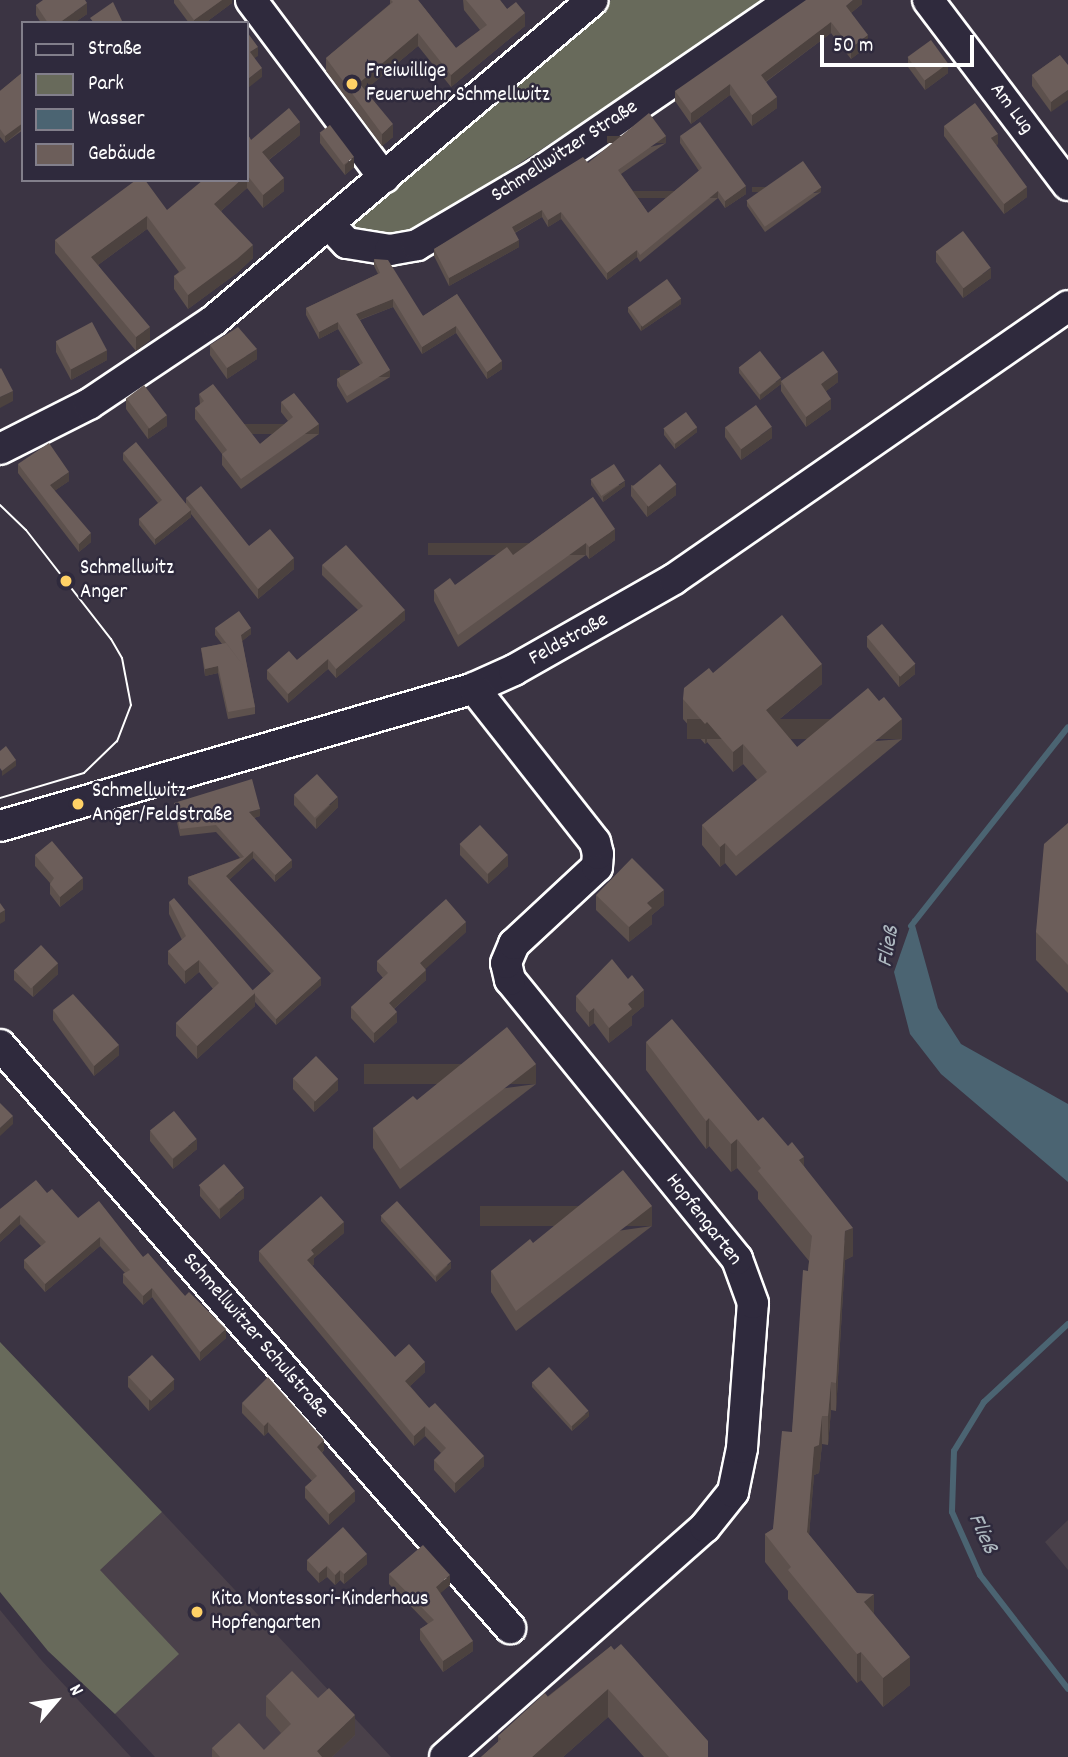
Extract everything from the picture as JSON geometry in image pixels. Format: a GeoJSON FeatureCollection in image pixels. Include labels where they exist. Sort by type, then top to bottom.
{"type":"FeatureCollection","features":[{"type":"Feature","properties":{"kind":"street"},"geometry":{"type":"LineString","coordinates":[[251,0],[384,178]]}},
{"type":"Feature","properties":{"kind":"street"},"geometry":{"type":"LineString","coordinates":[[0,449],[89,404],[151,366],[214,321],[593,0]]}},
{"type":"Feature","properties":{"kind":"street","name":"Schmellwitzer Straße"},"geometry":{"type":"LineString","coordinates":[[329,224],[347,243],[390,250],[417,245],[539,173],[792,0]]}},
{"type":"Feature","properties":{"kind":"street","name":"Am Lug"},"geometry":{"type":"LineString","coordinates":[[928,0],[1068,185]]}},
{"type":"Feature","properties":{"kind":"street","name":"Feldstraße"},"geometry":{"type":"LineString","coordinates":[[0,826],[474,688],[574,638],[674,579],[1068,306]]}},
{"type":"Feature","properties":{"kind":"street","name":"Hopfengarten"},"geometry":{"type":"LineString","coordinates":[[445,1757],[705,1527],[733,1492],[742,1448],[753,1303],[737,1259],[510,980],[506,963],[514,944],[597,867],[598,855],[595,842],[474,688]]}},
{"type":"Feature","properties":{"kind":"street","name":"Schmellwitzer Schulstraße"},"geometry":{"type":"LineString","coordinates":[[0,1045],[510,1628]]}},
{"type":"Feature","properties":{"kind":"shaded area","name":"Kita Montessori-Kinderhaus Hopfengarten"},"geometry":{"type":"Polygon","coordinates":[[[162,1512],[391,1757],[155,1757],[115,1714],[178,1654],[99,1570],[162,1512]]]}},
{"type":"Feature","properties":{"kind":"shaded area"},"geometry":{"type":"Polygon","coordinates":[[[1068,1520],[1068,1570],[1045,1542],[1068,1520]]]}},
{"type":"Feature","properties":{"kind":"shaded area"},"geometry":{"type":"Polygon","coordinates":[[[0,1610],[42,1661],[131,1757],[0,1757],[0,1610]]]}},
{"type":"Feature","properties":{"kind":"green space"},"geometry":{"type":"Polygon","coordinates":[[[611,0],[771,0],[417,230],[365,240],[349,223],[353,214],[611,0]]]}},
{"type":"Feature","properties":{"kind":"green space"},"geometry":{"type":"Polygon","coordinates":[[[0,1342],[162,1512],[100,1570],[179,1654],[115,1714],[48,1651],[0,1592],[0,1342]]]}},
{"type":"Feature","properties":{"kind":"water"},"geometry":{"type":"Polygon","coordinates":[[[913,918],[938,1008],[961,1044],[1068,1104],[1068,1182],[941,1074],[910,1034],[894,972],[913,918]]]}},
{"type":"Feature","properties":{"kind":"building"},"geometry":{"type":"Polygon","coordinates":[[[43,0],[85,0],[87,3],[62,21],[47,21],[36,5],[43,0]]]}},
{"type":"Feature","properties":{"kind":"building"},"geometry":{"type":"Polygon","coordinates":[[[179,0],[222,0],[194,20],[179,0]]]}},
{"type":"Feature","properties":{"kind":"building"},"geometry":{"type":"Polygon","coordinates":[[[391,0],[418,0],[456,48],[487,25],[466,0],[500,0],[507,9],[516,2],[525,13],[451,75],[418,33],[359,83],[393,124],[382,134],[326,58],[393,2],[391,0]]]}},
{"type":"Feature","properties":{"kind":"building"},"geometry":{"type":"Polygon","coordinates":[[[806,0],[853,0],[846,6],[868,35],[851,48],[831,22],[761,75],[777,97],[752,115],[730,84],[691,113],[675,91],[806,0]]]}},
{"type":"Feature","properties":{"kind":"building"},"geometry":{"type":"Polygon","coordinates":[[[113,2],[122,21],[92,21],[90,18],[113,2]]]}},
{"type":"Feature","properties":{"kind":"building"},"geometry":{"type":"Polygon","coordinates":[[[248,33],[258,47],[250,52],[262,68],[248,79],[248,33]]]}},
{"type":"Feature","properties":{"kind":"building"},"geometry":{"type":"Polygon","coordinates":[[[931,40],[948,63],[925,81],[908,57],[931,40]]]}},
{"type":"Feature","properties":{"kind":"building"},"geometry":{"type":"Polygon","coordinates":[[[1060,55],[1068,65],[1068,90],[1051,102],[1032,75],[1060,55]]]}},
{"type":"Feature","properties":{"kind":"building"},"geometry":{"type":"Polygon","coordinates":[[[21,74],[21,124],[5,136],[0,129],[0,91],[21,74]]]}},
{"type":"Feature","properties":{"kind":"building"},"geometry":{"type":"Polygon","coordinates":[[[975,103],[998,134],[991,138],[1027,187],[1004,204],[944,126],[975,103]]]}},
{"type":"Feature","properties":{"kind":"building"},"geometry":{"type":"Polygon","coordinates":[[[289,108],[300,122],[262,152],[284,178],[263,195],[248,176],[248,135],[251,140],[289,108]]]}},
{"type":"Feature","properties":{"kind":"building"},"geometry":{"type":"Polygon","coordinates":[[[649,113],[666,136],[618,170],[648,213],[702,168],[680,136],[700,122],[746,186],[725,201],[718,191],[640,255],[637,250],[607,273],[561,212],[548,220],[542,210],[512,227],[519,240],[449,278],[434,249],[583,157],[588,163],[649,113]]]}},
{"type":"Feature","properties":{"kind":"building"},"geometry":{"type":"Polygon","coordinates":[[[330,125],[354,157],[344,165],[320,133],[330,125]]]}},
{"type":"Feature","properties":{"kind":"building"},"geometry":{"type":"Polygon","coordinates":[[[803,161],[821,187],[765,227],[746,201],[803,161]]]}},
{"type":"Feature","properties":{"kind":"building"},"geometry":{"type":"Polygon","coordinates":[[[133,182],[146,182],[167,210],[201,182],[239,182],[214,204],[253,245],[188,295],[174,276],[186,268],[147,216],[91,257],[150,327],[136,337],[55,240],[133,182]]]}},
{"type":"Feature","properties":{"kind":"building"},"geometry":{"type":"Polygon","coordinates":[[[963,231],[991,268],[964,288],[936,251],[963,231]]]}},
{"type":"Feature","properties":{"kind":"building"},"geometry":{"type":"Polygon","coordinates":[[[374,259],[388,260],[423,316],[457,294],[502,361],[487,372],[456,326],[422,347],[393,299],[356,314],[390,370],[347,396],[337,379],[363,363],[338,322],[319,332],[306,308],[380,273],[374,259]]]}},
{"type":"Feature","properties":{"kind":"building"},"geometry":{"type":"Polygon","coordinates":[[[667,279],[681,298],[642,327],[628,307],[667,279]]]}},
{"type":"Feature","properties":{"kind":"building"},"geometry":{"type":"Polygon","coordinates":[[[92,322],[107,350],[71,370],[56,341],[92,322]]]}},
{"type":"Feature","properties":{"kind":"building"},"geometry":{"type":"Polygon","coordinates":[[[238,327],[257,349],[227,368],[210,345],[238,327]]]}},
{"type":"Feature","properties":{"kind":"building"},"geometry":{"type":"Polygon","coordinates":[[[760,351],[781,378],[760,394],[739,368],[760,351]]]}},
{"type":"Feature","properties":{"kind":"building"},"geometry":{"type":"Polygon","coordinates":[[[823,351],[838,372],[821,384],[831,399],[806,417],[781,381],[823,351]]]}},
{"type":"Feature","properties":{"kind":"building"},"geometry":{"type":"Polygon","coordinates":[[[0,369],[13,391],[0,397],[0,369]]]}},
{"type":"Feature","properties":{"kind":"building"},"geometry":{"type":"Polygon","coordinates":[[[213,384],[260,444],[293,417],[281,402],[294,393],[319,424],[241,479],[222,454],[227,450],[195,408],[204,401],[199,394],[213,384]]]}},
{"type":"Feature","properties":{"kind":"building"},"geometry":{"type":"Polygon","coordinates":[[[144,385],[167,415],[149,429],[126,398],[144,385]]]}},
{"type":"Feature","properties":{"kind":"building"},"geometry":{"type":"Polygon","coordinates":[[[756,405],[772,427],[741,449],[725,427],[756,405]]]}},
{"type":"Feature","properties":{"kind":"building"},"geometry":{"type":"Polygon","coordinates":[[[686,412],[697,427],[675,444],[663,428],[686,412]]]}},
{"type":"Feature","properties":{"kind":"building"},"geometry":{"type":"Polygon","coordinates":[[[136,442],[191,510],[155,539],[139,519],[162,500],[123,453],[136,442]]]}},
{"type":"Feature","properties":{"kind":"building"},"geometry":{"type":"Polygon","coordinates":[[[49,443],[69,472],[50,485],[91,533],[79,544],[18,464],[49,443]]]}},
{"type":"Feature","properties":{"kind":"building"},"geometry":{"type":"Polygon","coordinates":[[[614,464],[625,481],[601,496],[591,479],[614,464]]]}},
{"type":"Feature","properties":{"kind":"building"},"geometry":{"type":"Polygon","coordinates":[[[660,464],[676,484],[648,507],[632,487],[660,464]]]}},
{"type":"Feature","properties":{"kind":"building"},"geometry":{"type":"Polygon","coordinates":[[[201,486],[249,546],[270,529],[294,558],[258,589],[186,498],[201,486]]]}},
{"type":"Feature","properties":{"kind":"building"},"geometry":{"type":"Polygon","coordinates":[[[593,497],[615,529],[589,547],[586,543],[458,635],[434,590],[450,578],[455,585],[507,547],[513,555],[593,497]]]}},
{"type":"Feature","properties":{"kind":"building"},"geometry":{"type":"Polygon","coordinates":[[[346,545],[405,610],[336,669],[328,659],[288,694],[267,670],[289,651],[297,660],[363,606],[322,565],[346,545]]]}},
{"type":"Feature","properties":{"kind":"building"},"geometry":{"type":"Polygon","coordinates":[[[239,611],[251,628],[241,635],[255,707],[228,712],[218,666],[205,669],[201,648],[226,643],[245,668],[215,628],[239,611]]]}},
{"type":"Feature","properties":{"kind":"building"},"geometry":{"type":"Polygon","coordinates":[[[782,615],[822,664],[766,710],[797,747],[868,688],[879,701],[884,697],[902,719],[736,856],[725,843],[720,847],[702,825],[767,772],[743,744],[733,752],[707,722],[705,724],[683,699],[684,688],[709,668],[713,673],[782,615]]]}},
{"type":"Feature","properties":{"kind":"building"},"geometry":{"type":"Polygon","coordinates":[[[882,624],[915,664],[900,677],[867,637],[882,624]]]}},
{"type":"Feature","properties":{"kind":"building"},"geometry":{"type":"Polygon","coordinates":[[[6,746],[16,760],[2,771],[0,751],[6,746]]]}},
{"type":"Feature","properties":{"kind":"building"},"geometry":{"type":"Polygon","coordinates":[[[317,774],[338,797],[315,818],[294,795],[317,774]]]}},
{"type":"Feature","properties":{"kind":"building"},"geometry":{"type":"Polygon","coordinates":[[[252,779],[260,809],[249,812],[292,860],[275,875],[253,851],[226,876],[321,978],[276,1019],[252,991],[274,971],[188,877],[244,857],[216,825],[180,829],[174,803],[252,779]]]}},
{"type":"Feature","properties":{"kind":"building"},"geometry":{"type":"Polygon","coordinates":[[[1068,823],[1068,965],[1036,932],[1044,844],[1068,823]]]}},
{"type":"Feature","properties":{"kind":"building"},"geometry":{"type":"Polygon","coordinates":[[[480,825],[508,855],[487,874],[460,844],[480,825]]]}},
{"type":"Feature","properties":{"kind":"building"},"geometry":{"type":"Polygon","coordinates":[[[52,841],[83,878],[60,897],[50,884],[54,878],[35,855],[52,841]]]}},
{"type":"Feature","properties":{"kind":"building"},"geometry":{"type":"Polygon","coordinates":[[[632,858],[664,890],[647,903],[652,908],[629,927],[596,895],[632,858]]]}},
{"type":"Feature","properties":{"kind":"building"},"geometry":{"type":"Polygon","coordinates":[[[174,898],[255,993],[197,1046],[176,1023],[219,983],[199,960],[185,971],[168,951],[186,936],[169,902],[174,898]]]}},
{"type":"Feature","properties":{"kind":"building"},"geometry":{"type":"Polygon","coordinates":[[[446,899],[466,922],[420,963],[426,970],[389,1003],[397,1012],[374,1033],[351,1007],[388,973],[377,961],[446,899]]]}},
{"type":"Feature","properties":{"kind":"building"},"geometry":{"type":"Polygon","coordinates":[[[41,945],[58,963],[31,989],[14,970],[41,945]]]}},
{"type":"Feature","properties":{"kind":"building"},"geometry":{"type":"Polygon","coordinates":[[[612,959],[628,979],[632,975],[644,990],[628,1004],[632,1009],[609,1028],[594,1008],[589,1012],[576,996],[612,959]]]}},
{"type":"Feature","properties":{"kind":"building"},"geometry":{"type":"Polygon","coordinates":[[[73,994],[119,1045],[94,1066],[53,1010],[73,994]]]}},
{"type":"Feature","properties":{"kind":"building"},"geometry":{"type":"Polygon","coordinates":[[[672,1019],[758,1121],[763,1117],[788,1146],[792,1142],[804,1157],[799,1160],[853,1228],[845,1231],[836,1383],[831,1382],[828,1416],[822,1416],[819,1445],[814,1447],[807,1532],[857,1593],[874,1594],[864,1602],[910,1657],[883,1678],[861,1652],[857,1654],[788,1570],[791,1567],[765,1534],[773,1529],[782,1431],[792,1432],[803,1270],[808,1271],[812,1236],[758,1171],[761,1168],[737,1139],[731,1144],[709,1118],[706,1121],[646,1042],[672,1019]]]}},
{"type":"Feature","properties":{"kind":"building"},"geometry":{"type":"Polygon","coordinates":[[[507,1027],[536,1064],[400,1169],[373,1128],[413,1096],[417,1100],[507,1027]]]}},
{"type":"Feature","properties":{"kind":"building"},"geometry":{"type":"Polygon","coordinates":[[[316,1056],[338,1079],[315,1101],[293,1078],[316,1056]]]}},
{"type":"Feature","properties":{"kind":"building"},"geometry":{"type":"Polygon","coordinates":[[[0,1103],[13,1116],[0,1128],[0,1103]]]}},
{"type":"Feature","properties":{"kind":"building"},"geometry":{"type":"Polygon","coordinates":[[[174,1111],[197,1139],[173,1158],[150,1131],[174,1111]]]}},
{"type":"Feature","properties":{"kind":"building"},"geometry":{"type":"Polygon","coordinates":[[[224,1164],[244,1188],[219,1209],[199,1185],[224,1164]]]}},
{"type":"Feature","properties":{"kind":"building"},"geometry":{"type":"Polygon","coordinates":[[[623,1170],[652,1206],[516,1311],[491,1271],[530,1239],[533,1243],[623,1170]]]}},
{"type":"Feature","properties":{"kind":"building"},"geometry":{"type":"Polygon","coordinates":[[[36,1180],[47,1193],[52,1189],[78,1218],[99,1201],[143,1257],[148,1253],[185,1296],[189,1292],[226,1329],[200,1352],[152,1288],[143,1296],[123,1274],[130,1270],[100,1237],[45,1284],[24,1260],[46,1242],[20,1215],[0,1234],[0,1209],[36,1180]]]}},
{"type":"Feature","properties":{"kind":"building"},"geometry":{"type":"Polygon","coordinates":[[[321,1196],[344,1222],[311,1250],[314,1254],[307,1260],[395,1357],[409,1344],[425,1362],[405,1381],[429,1408],[435,1403],[484,1456],[455,1483],[434,1460],[446,1448],[425,1426],[414,1436],[259,1251],[321,1196]]]}},
{"type":"Feature","properties":{"kind":"building"},"geometry":{"type":"Polygon","coordinates":[[[397,1201],[451,1261],[435,1276],[381,1216],[397,1201]]]}},
{"type":"Feature","properties":{"kind":"building"},"geometry":{"type":"Polygon","coordinates":[[[152,1355],[175,1379],[151,1401],[129,1377],[152,1355]]]}},
{"type":"Feature","properties":{"kind":"building"},"geometry":{"type":"Polygon","coordinates":[[[549,1367],[588,1411],[571,1426],[532,1382],[549,1367]]]}},
{"type":"Feature","properties":{"kind":"building"},"geometry":{"type":"Polygon","coordinates":[[[268,1377],[324,1440],[317,1447],[355,1491],[329,1514],[305,1487],[317,1476],[268,1422],[264,1426],[242,1403],[268,1377]]]}},
{"type":"Feature","properties":{"kind":"building"},"geometry":{"type":"Polygon","coordinates":[[[343,1527],[367,1554],[344,1574],[340,1570],[335,1575],[327,1566],[319,1573],[307,1560],[343,1527]]]}},
{"type":"Feature","properties":{"kind":"building"},"geometry":{"type":"Polygon","coordinates":[[[423,1545],[450,1575],[436,1587],[473,1641],[443,1661],[420,1629],[434,1620],[389,1574],[423,1545]]]}},
{"type":"Feature","properties":{"kind":"building"},"geometry":{"type":"Polygon","coordinates":[[[621,1644],[708,1741],[708,1757],[669,1757],[608,1689],[532,1757],[481,1757],[501,1739],[498,1736],[545,1693],[548,1697],[611,1646],[614,1650],[621,1644]]]}},
{"type":"Feature","properties":{"kind":"building"},"geometry":{"type":"Polygon","coordinates":[[[292,1671],[318,1698],[329,1688],[355,1715],[317,1751],[322,1757],[220,1757],[212,1748],[239,1723],[264,1750],[291,1724],[266,1696],[292,1671]]]}},
{"type":"Feature","properties":{"kind":"waterway","name":"Fließ"},"geometry":{"type":"LineString","coordinates":[[911,926],[1068,727]]}},
{"type":"Feature","properties":{"kind":"waterway","name":"Fließ"},"geometry":{"type":"LineString","coordinates":[[1068,1324],[984,1402],[954,1451],[952,1512],[980,1575],[1068,1689]]}},
{"type":"Feature","properties":{"kind":"tram line"},"geometry":{"type":"LineString","coordinates":[[0,505],[26,530],[111,639],[122,658],[131,705],[117,741],[84,773],[0,798]]}},
{"type":"Feature","properties":{"kind":"place","name":"Freiwillige Feuerwehr Schmellwitz"},"geometry":{"type":"Point","coordinates":[352,84]}},
{"type":"Feature","properties":{"kind":"place","name":"Schmellwitz Anger"},"geometry":{"type":"Point","coordinates":[66,581]}},
{"type":"Feature","properties":{"kind":"place","name":"Schmellwitz Anger/Feldstraße"},"geometry":{"type":"Point","coordinates":[78,804]}},
{"type":"Feature","properties":{"kind":"place","name":"Kita Montessori-Kinderhaus Hopfengarten"},"geometry":{"type":"Point","coordinates":[197,1612]}}]}
